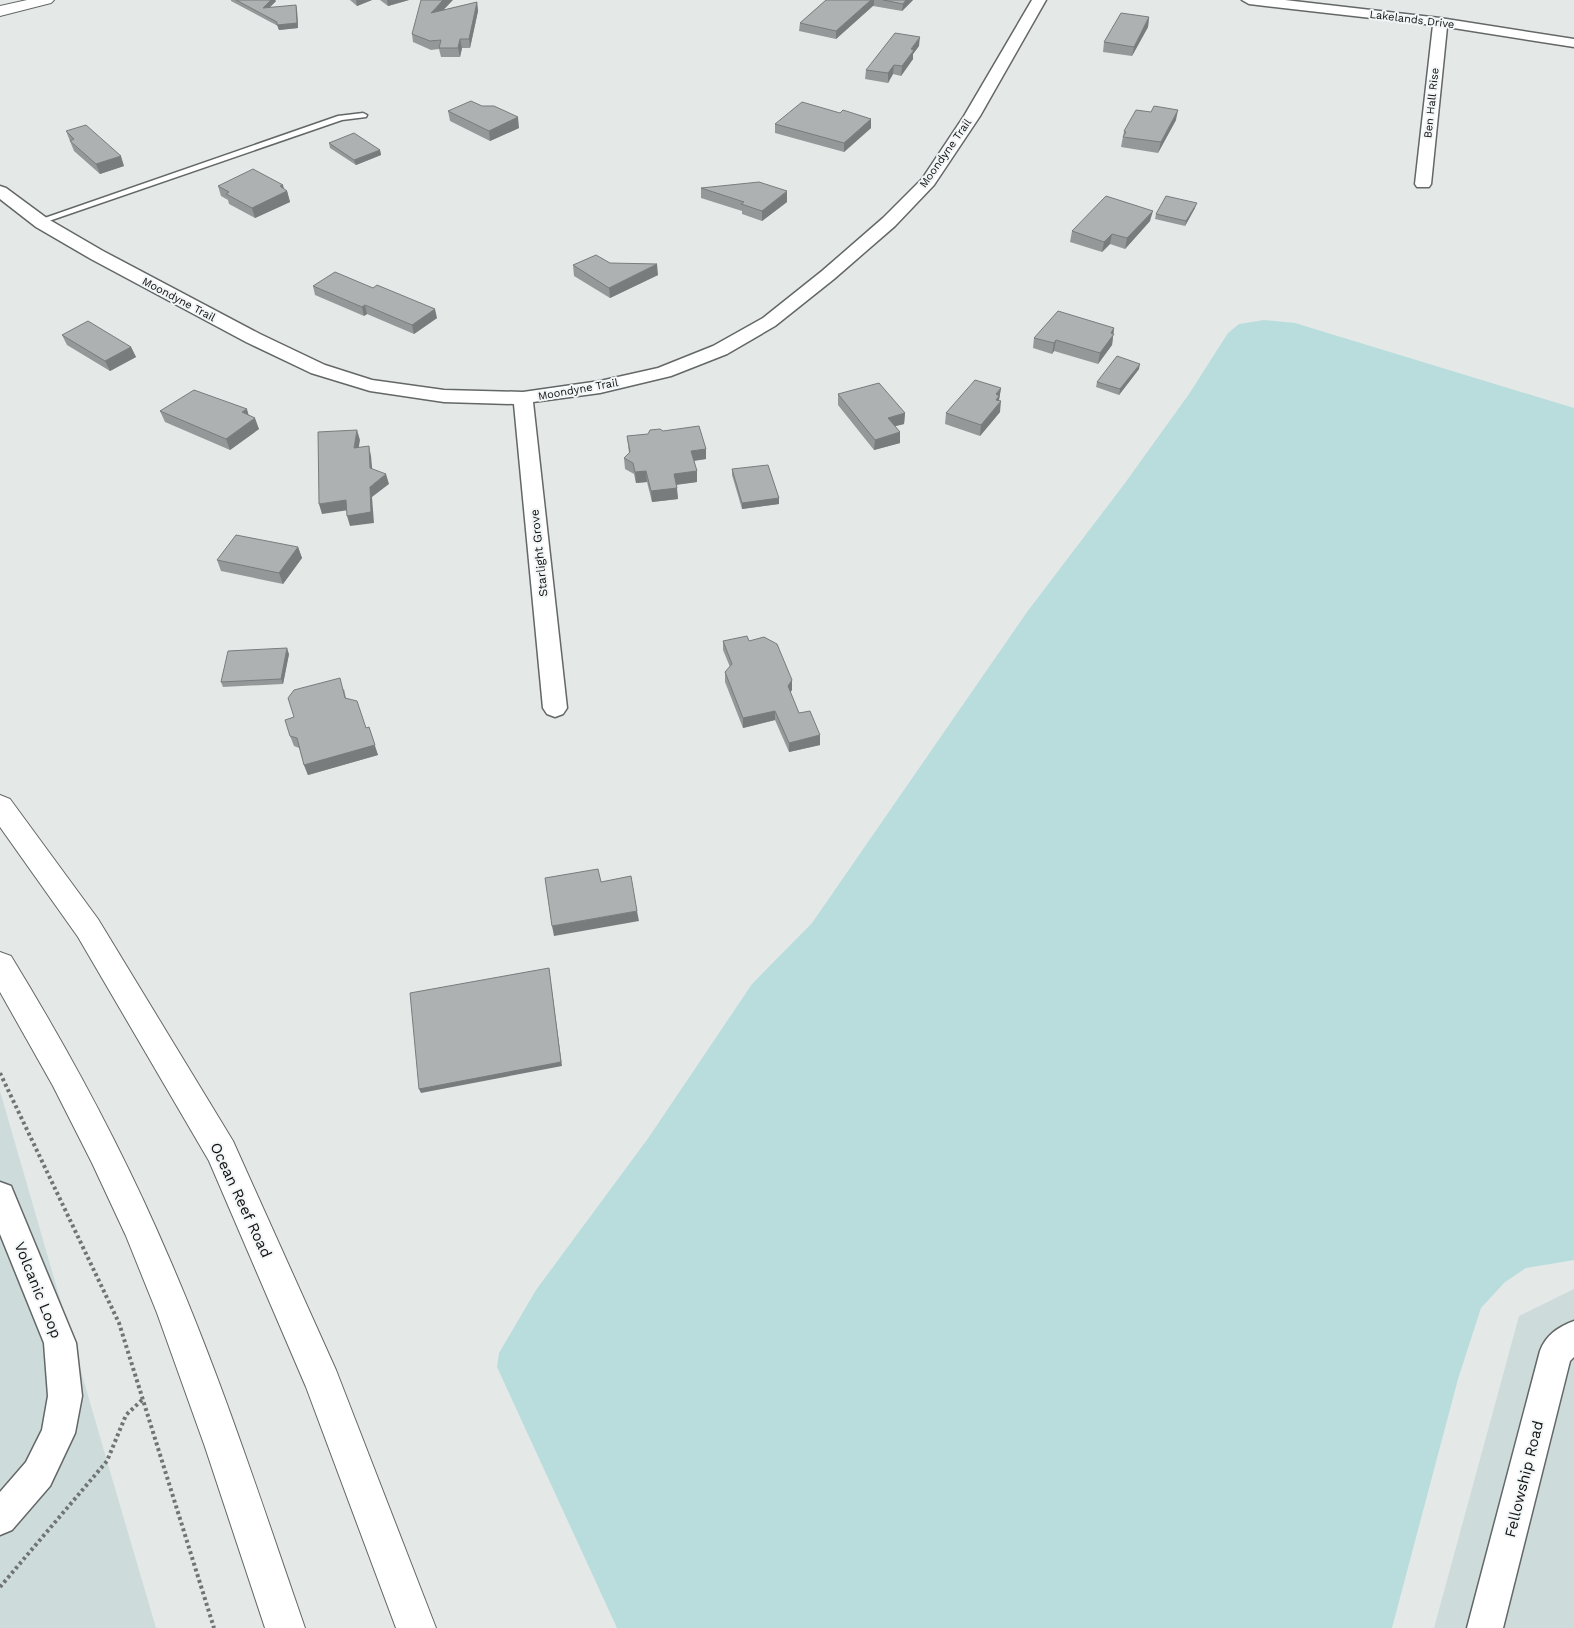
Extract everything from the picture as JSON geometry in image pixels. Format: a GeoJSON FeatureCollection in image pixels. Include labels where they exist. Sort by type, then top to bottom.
{"type":"FeatureCollection","features":[{"type":"Feature","properties":{"kind":"main road"},"geometry":{"type":"LineString","coordinates":[[0,11],[46,0]]}},
{"type":"Feature","properties":{"kind":"main road","name":"Ocean Reef Road"},"geometry":{"type":"LineString","coordinates":[[0,806],[88,928],[221,1152],[323,1383],[416,1628]]}},
{"type":"Feature","properties":{"kind":"main road"},"geometry":{"type":"LineString","coordinates":[[0,965],[30,1013],[103,1150],[158,1272],[208,1405],[285,1628]]}},
{"type":"Feature","properties":{"kind":"street","name":"Moondyne Trail"},"geometry":{"type":"LineString","coordinates":[[0,190],[40,221],[97,254],[253,338],[318,369],[370,385],[444,396],[523,398],[600,387],[664,372],[720,350],[774,318],[828,275],[889,222],[928,182],[972,116],[1039,0]]}},
{"type":"Feature","properties":{"kind":"street","name":"Lakelands Drive"},"geometry":{"type":"LineString","coordinates":[[1249,0],[1440,22],[1574,43]]}},
{"type":"Feature","properties":{"kind":"street","name":"Ben Hall Rise"},"geometry":{"type":"LineString","coordinates":[[1423,184],[1440,22]]}},
{"type":"Feature","properties":{"kind":"street","name":"Starlight Grove"},"geometry":{"type":"LineString","coordinates":[[523,398],[555,708]]}},
{"type":"Feature","properties":{"kind":"street","name":"Volcanic Loop"},"geometry":{"type":"LineString","coordinates":[[0,1196],[60,1343],[65,1396],[58,1433],[38,1474],[0,1518]]}},
{"type":"Feature","properties":{"kind":"street","name":"Fellowship Road"},"geometry":{"type":"LineString","coordinates":[[1485,1628],[1556,1351],[1574,1337]]}},
{"type":"Feature","properties":{"kind":"lane"},"geometry":{"type":"LineString","coordinates":[[40,221],[341,118],[364,115]]}},
{"type":"Feature","properties":{"kind":"path"},"geometry":{"type":"LineString","coordinates":[[0,1073],[119,1323],[214,1628]]}},
{"type":"Feature","properties":{"kind":"path"},"geometry":{"type":"LineString","coordinates":[[0,1588],[107,1461],[126,1415],[142,1400]]}},
{"type":"Feature","properties":{"kind":"shaded area"},"geometry":{"type":"Polygon","coordinates":[[[1264,320],[1295,323],[1574,408],[1574,1260],[1526,1268],[1505,1282],[1481,1308],[1458,1379],[1392,1628],[617,1628],[497,1367],[499,1353],[536,1290],[649,1137],[752,984],[812,923],[1027,612],[1125,483],[1189,394],[1228,333],[1239,324],[1264,320]]]}},
{"type":"Feature","properties":{"kind":"shaded area"},"geometry":{"type":"Polygon","coordinates":[[[0,1091],[107,1461],[156,1628],[0,1628],[0,1091]]]}},
{"type":"Feature","properties":{"kind":"shaded area"},"geometry":{"type":"Polygon","coordinates":[[[1574,1289],[1574,1628],[1434,1628],[1519,1316],[1574,1289]]]}},
{"type":"Feature","properties":{"kind":"building"},"geometry":{"type":"Polygon","coordinates":[[[236,0],[271,0],[263,8],[296,5],[297,23],[277,25],[277,22],[236,0]]]}},
{"type":"Feature","properties":{"kind":"building"},"geometry":{"type":"Polygon","coordinates":[[[421,0],[443,0],[431,13],[477,2],[469,39],[460,39],[458,48],[439,48],[441,40],[430,41],[412,34],[421,0]]]}},
{"type":"Feature","properties":{"kind":"building"},"geometry":{"type":"Polygon","coordinates":[[[826,0],[871,0],[836,31],[800,23],[826,0]]]}},
{"type":"Feature","properties":{"kind":"building"},"geometry":{"type":"Polygon","coordinates":[[[883,0],[906,0],[903,4],[883,0]]]}},
{"type":"Feature","properties":{"kind":"building"},"geometry":{"type":"Polygon","coordinates":[[[1121,13],[1149,17],[1134,47],[1104,42],[1121,13]]]}},
{"type":"Feature","properties":{"kind":"building"},"geometry":{"type":"Polygon","coordinates":[[[895,33],[920,37],[911,49],[914,50],[902,66],[894,65],[888,73],[866,70],[895,33]]]}},
{"type":"Feature","properties":{"kind":"building"},"geometry":{"type":"Polygon","coordinates":[[[471,101],[482,106],[494,106],[518,117],[489,131],[448,111],[471,101]]]}},
{"type":"Feature","properties":{"kind":"building"},"geometry":{"type":"Polygon","coordinates":[[[802,102],[840,113],[843,110],[871,119],[844,143],[775,124],[802,102]]]}},
{"type":"Feature","properties":{"kind":"building"},"geometry":{"type":"Polygon","coordinates":[[[1154,106],[1178,110],[1161,142],[1123,137],[1126,132],[1124,131],[1136,110],[1151,112],[1154,106]]]}},
{"type":"Feature","properties":{"kind":"building"},"geometry":{"type":"Polygon","coordinates":[[[86,125],[121,156],[96,164],[70,141],[74,139],[66,131],[86,125]]]}},
{"type":"Feature","properties":{"kind":"building"},"geometry":{"type":"Polygon","coordinates":[[[354,133],[380,150],[354,160],[329,143],[354,133]]]}},
{"type":"Feature","properties":{"kind":"building"},"geometry":{"type":"Polygon","coordinates":[[[253,169],[283,185],[280,186],[287,191],[252,208],[226,194],[229,192],[218,186],[253,169]]]}},
{"type":"Feature","properties":{"kind":"building"},"geometry":{"type":"Polygon","coordinates":[[[759,182],[787,191],[762,211],[741,204],[744,202],[701,188],[759,182]]]}},
{"type":"Feature","properties":{"kind":"building"},"geometry":{"type":"Polygon","coordinates":[[[1106,196],[1153,211],[1127,238],[1112,234],[1104,242],[1072,231],[1106,196]]]}},
{"type":"Feature","properties":{"kind":"building"},"geometry":{"type":"Polygon","coordinates":[[[1166,196],[1197,203],[1186,221],[1156,214],[1166,196]]]}},
{"type":"Feature","properties":{"kind":"building"},"geometry":{"type":"Polygon","coordinates":[[[596,255],[610,263],[657,264],[609,288],[573,265],[596,255]]]}},
{"type":"Feature","properties":{"kind":"building"},"geometry":{"type":"Polygon","coordinates":[[[335,272],[373,288],[377,285],[435,309],[412,325],[365,305],[362,307],[313,286],[335,272]]]}},
{"type":"Feature","properties":{"kind":"building"},"geometry":{"type":"Polygon","coordinates":[[[1058,311],[1114,328],[1111,333],[1114,334],[1100,353],[1056,340],[1054,343],[1034,338],[1058,311]]]}},
{"type":"Feature","properties":{"kind":"building"},"geometry":{"type":"Polygon","coordinates":[[[88,321],[131,347],[105,361],[62,335],[88,321]]]}},
{"type":"Feature","properties":{"kind":"building"},"geometry":{"type":"Polygon","coordinates":[[[1117,356],[1140,364],[1120,389],[1097,382],[1117,356]]]}},
{"type":"Feature","properties":{"kind":"building"},"geometry":{"type":"Polygon","coordinates":[[[975,380],[1001,388],[996,394],[999,396],[996,400],[1001,401],[981,425],[946,413],[975,380]]]}},
{"type":"Feature","properties":{"kind":"building"},"geometry":{"type":"Polygon","coordinates":[[[879,383],[905,413],[888,418],[900,432],[875,440],[838,394],[879,383]]]}},
{"type":"Feature","properties":{"kind":"building"},"geometry":{"type":"Polygon","coordinates":[[[194,390],[247,409],[242,412],[255,418],[226,439],[160,411],[194,390]]]}},
{"type":"Feature","properties":{"kind":"building"},"geometry":{"type":"Polygon","coordinates":[[[699,426],[706,449],[691,451],[697,471],[674,474],[677,488],[651,491],[646,471],[635,472],[633,463],[624,458],[630,452],[627,436],[648,434],[650,430],[660,429],[663,431],[699,426]]]}},
{"type":"Feature","properties":{"kind":"building"},"geometry":{"type":"Polygon","coordinates":[[[357,430],[354,448],[369,446],[370,468],[386,474],[370,487],[371,512],[347,516],[346,500],[319,504],[318,432],[357,430]]]}},
{"type":"Feature","properties":{"kind":"building"},"geometry":{"type":"Polygon","coordinates":[[[768,465],[779,498],[742,503],[732,469],[768,465]]]}},
{"type":"Feature","properties":{"kind":"building"},"geometry":{"type":"Polygon","coordinates":[[[236,535],[298,547],[279,573],[217,560],[236,535]]]}},
{"type":"Feature","properties":{"kind":"building"},"geometry":{"type":"Polygon","coordinates":[[[747,636],[749,641],[764,637],[777,644],[792,680],[788,686],[799,713],[810,711],[820,735],[789,743],[775,711],[743,718],[725,672],[732,664],[723,641],[747,636]]]}},
{"type":"Feature","properties":{"kind":"building"},"geometry":{"type":"Polygon","coordinates":[[[287,648],[281,679],[221,682],[228,651],[287,648]]]}},
{"type":"Feature","properties":{"kind":"building"},"geometry":{"type":"Polygon","coordinates":[[[340,678],[345,698],[357,701],[366,728],[369,727],[375,745],[304,765],[297,738],[290,736],[285,720],[294,717],[288,698],[294,690],[340,678]]]}},
{"type":"Feature","properties":{"kind":"building"},"geometry":{"type":"Polygon","coordinates":[[[598,869],[601,882],[631,876],[637,911],[552,926],[545,878],[598,869]]]}},
{"type":"Feature","properties":{"kind":"building"},"geometry":{"type":"Polygon","coordinates":[[[549,968],[561,1062],[419,1089],[410,993],[549,968]]]}}]}
